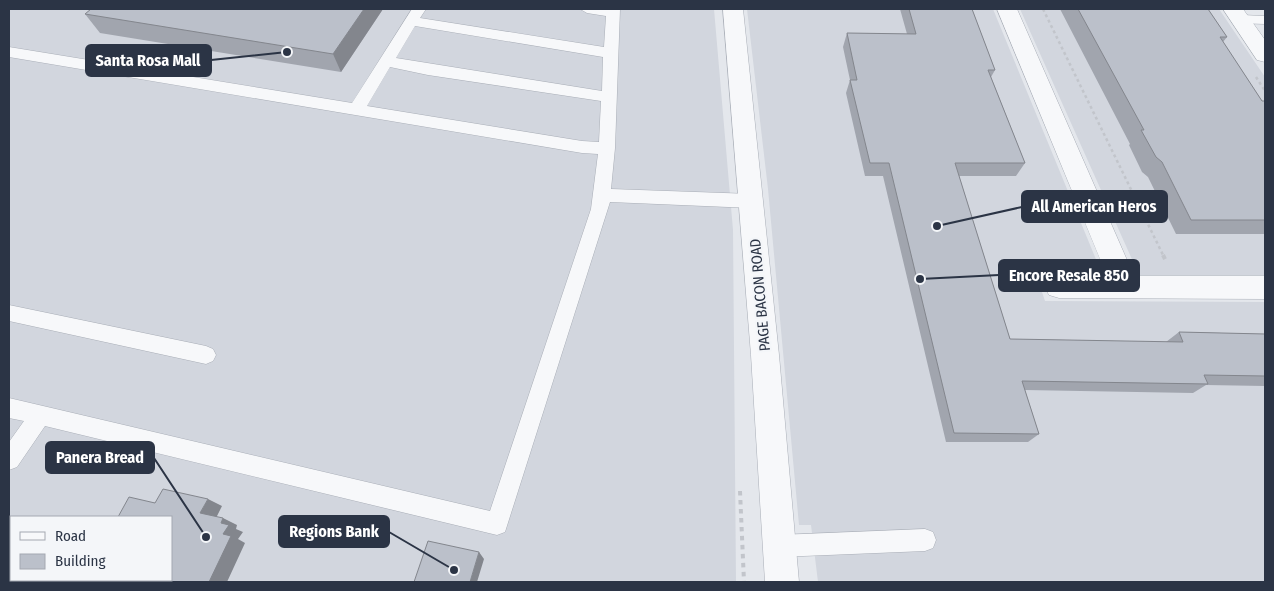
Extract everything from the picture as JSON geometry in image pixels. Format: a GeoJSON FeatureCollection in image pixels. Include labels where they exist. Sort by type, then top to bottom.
{"type":"FeatureCollection","features":[{"type":"Feature","properties":{"kind":"street","name":"PAGE BACON ROAD"},"geometry":{"type":"LineString","coordinates":[[733,9],[752,200],[782,582]]}},
{"type":"Feature","properties":{"kind":"street"},"geometry":{"type":"LineString","coordinates":[[1007,9],[1126,288]]}},
{"type":"Feature","properties":{"kind":"street"},"geometry":{"type":"LineString","coordinates":[[1237,14],[1265,55]]}},
{"type":"Feature","properties":{"kind":"street"},"geometry":{"type":"LineString","coordinates":[[1059,288],[1265,288]]}},
{"type":"Feature","properties":{"kind":"lane"},"geometry":{"type":"LineString","coordinates":[[9,408],[497,524],[586,256],[602,196],[607,148],[613,10],[587,9]]}},
{"type":"Feature","properties":{"kind":"lane"},"geometry":{"type":"LineString","coordinates":[[1237,14],[1265,20]]}},
{"type":"Feature","properties":{"kind":"lane"},"geometry":{"type":"LineString","coordinates":[[356,110],[415,15],[611,53]]}},
{"type":"Feature","properties":{"kind":"lane"},"geometry":{"type":"LineString","coordinates":[[9,52],[582,147],[607,148]]}},
{"type":"Feature","properties":{"kind":"lane"},"geometry":{"type":"LineString","coordinates":[[386,61],[428,70],[609,97]]}},
{"type":"Feature","properties":{"kind":"lane"},"geometry":{"type":"LineString","coordinates":[[602,196],[752,200]]}},
{"type":"Feature","properties":{"kind":"lane"},"geometry":{"type":"LineString","coordinates":[[9,313],[206,355]]}},
{"type":"Feature","properties":{"kind":"lane"},"geometry":{"type":"LineString","coordinates":[[9,460],[41,415]]}},
{"type":"Feature","properties":{"kind":"lane"},"geometry":{"type":"LineString","coordinates":[[779,546],[925,540]]}},
{"type":"Feature","properties":{"kind":"path"},"geometry":{"type":"LineString","coordinates":[[1043,9],[1166,261]]}},
{"type":"Feature","properties":{"kind":"shaded area"},"geometry":{"type":"Polygon","coordinates":[[[9,9],[714,9],[733,230],[736,582],[9,582],[9,9]]]}},
{"type":"Feature","properties":{"kind":"shaded area"},"geometry":{"type":"Polygon","coordinates":[[[747,9],[993,9],[1102,274],[1036,274],[1045,301],[1265,302],[1265,582],[818,582],[811,525],[799,525],[768,189],[747,9]]]}},
{"type":"Feature","properties":{"kind":"shaded area"},"geometry":{"type":"Polygon","coordinates":[[[1020,9],[1219,9],[1265,77],[1265,275],[1139,275],[1020,9]]]}},
{"type":"Feature","properties":{"kind":"building"},"geometry":{"type":"Polygon","coordinates":[[[91,9],[364,9],[333,54],[85,14],[91,9]]]}},
{"type":"Feature","properties":{"kind":"building"},"geometry":{"type":"Polygon","coordinates":[[[909,9],[972,9],[995,70],[988,70],[1025,163],[955,163],[1010,339],[1183,342],[1179,332],[1265,334],[1265,376],[1204,375],[1208,384],[1022,381],[1039,434],[954,433],[889,163],[870,163],[850,80],[857,80],[847,33],[916,34],[909,9]]]}},
{"type":"Feature","properties":{"kind":"building"},"geometry":{"type":"Polygon","coordinates":[[[1078,9],[1208,9],[1227,37],[1220,37],[1262,101],[1265,101],[1265,220],[1191,220],[1162,162],[1156,157],[1141,130],[1144,130],[1078,9]]]}},
{"type":"Feature","properties":{"kind":"building"},"geometry":{"type":"Polygon","coordinates":[[[163,489],[208,499],[200,513],[223,518],[221,523],[229,525],[223,534],[231,536],[209,582],[79,582],[172,581],[172,516],[119,516],[129,497],[155,503],[163,489]]]}},
{"type":"Feature","properties":{"kind":"building"},"geometry":{"type":"Polygon","coordinates":[[[428,541],[479,552],[470,582],[414,582],[428,541]]]}},
{"type":"Feature","properties":{"kind":"place","name":"Santa Rosa Mall"},"geometry":{"type":"Point","coordinates":[287,52]}},
{"type":"Feature","properties":{"kind":"place","name":"All American Heros"},"geometry":{"type":"Point","coordinates":[937,226]}},
{"type":"Feature","properties":{"kind":"place","name":"Encore Resale 850"},"geometry":{"type":"Point","coordinates":[920,279]}},
{"type":"Feature","properties":{"kind":"place","name":"Panera Bread"},"geometry":{"type":"Point","coordinates":[206,537]}},
{"type":"Feature","properties":{"kind":"place","name":"Regions Bank"},"geometry":{"type":"Point","coordinates":[454,570]}}]}
